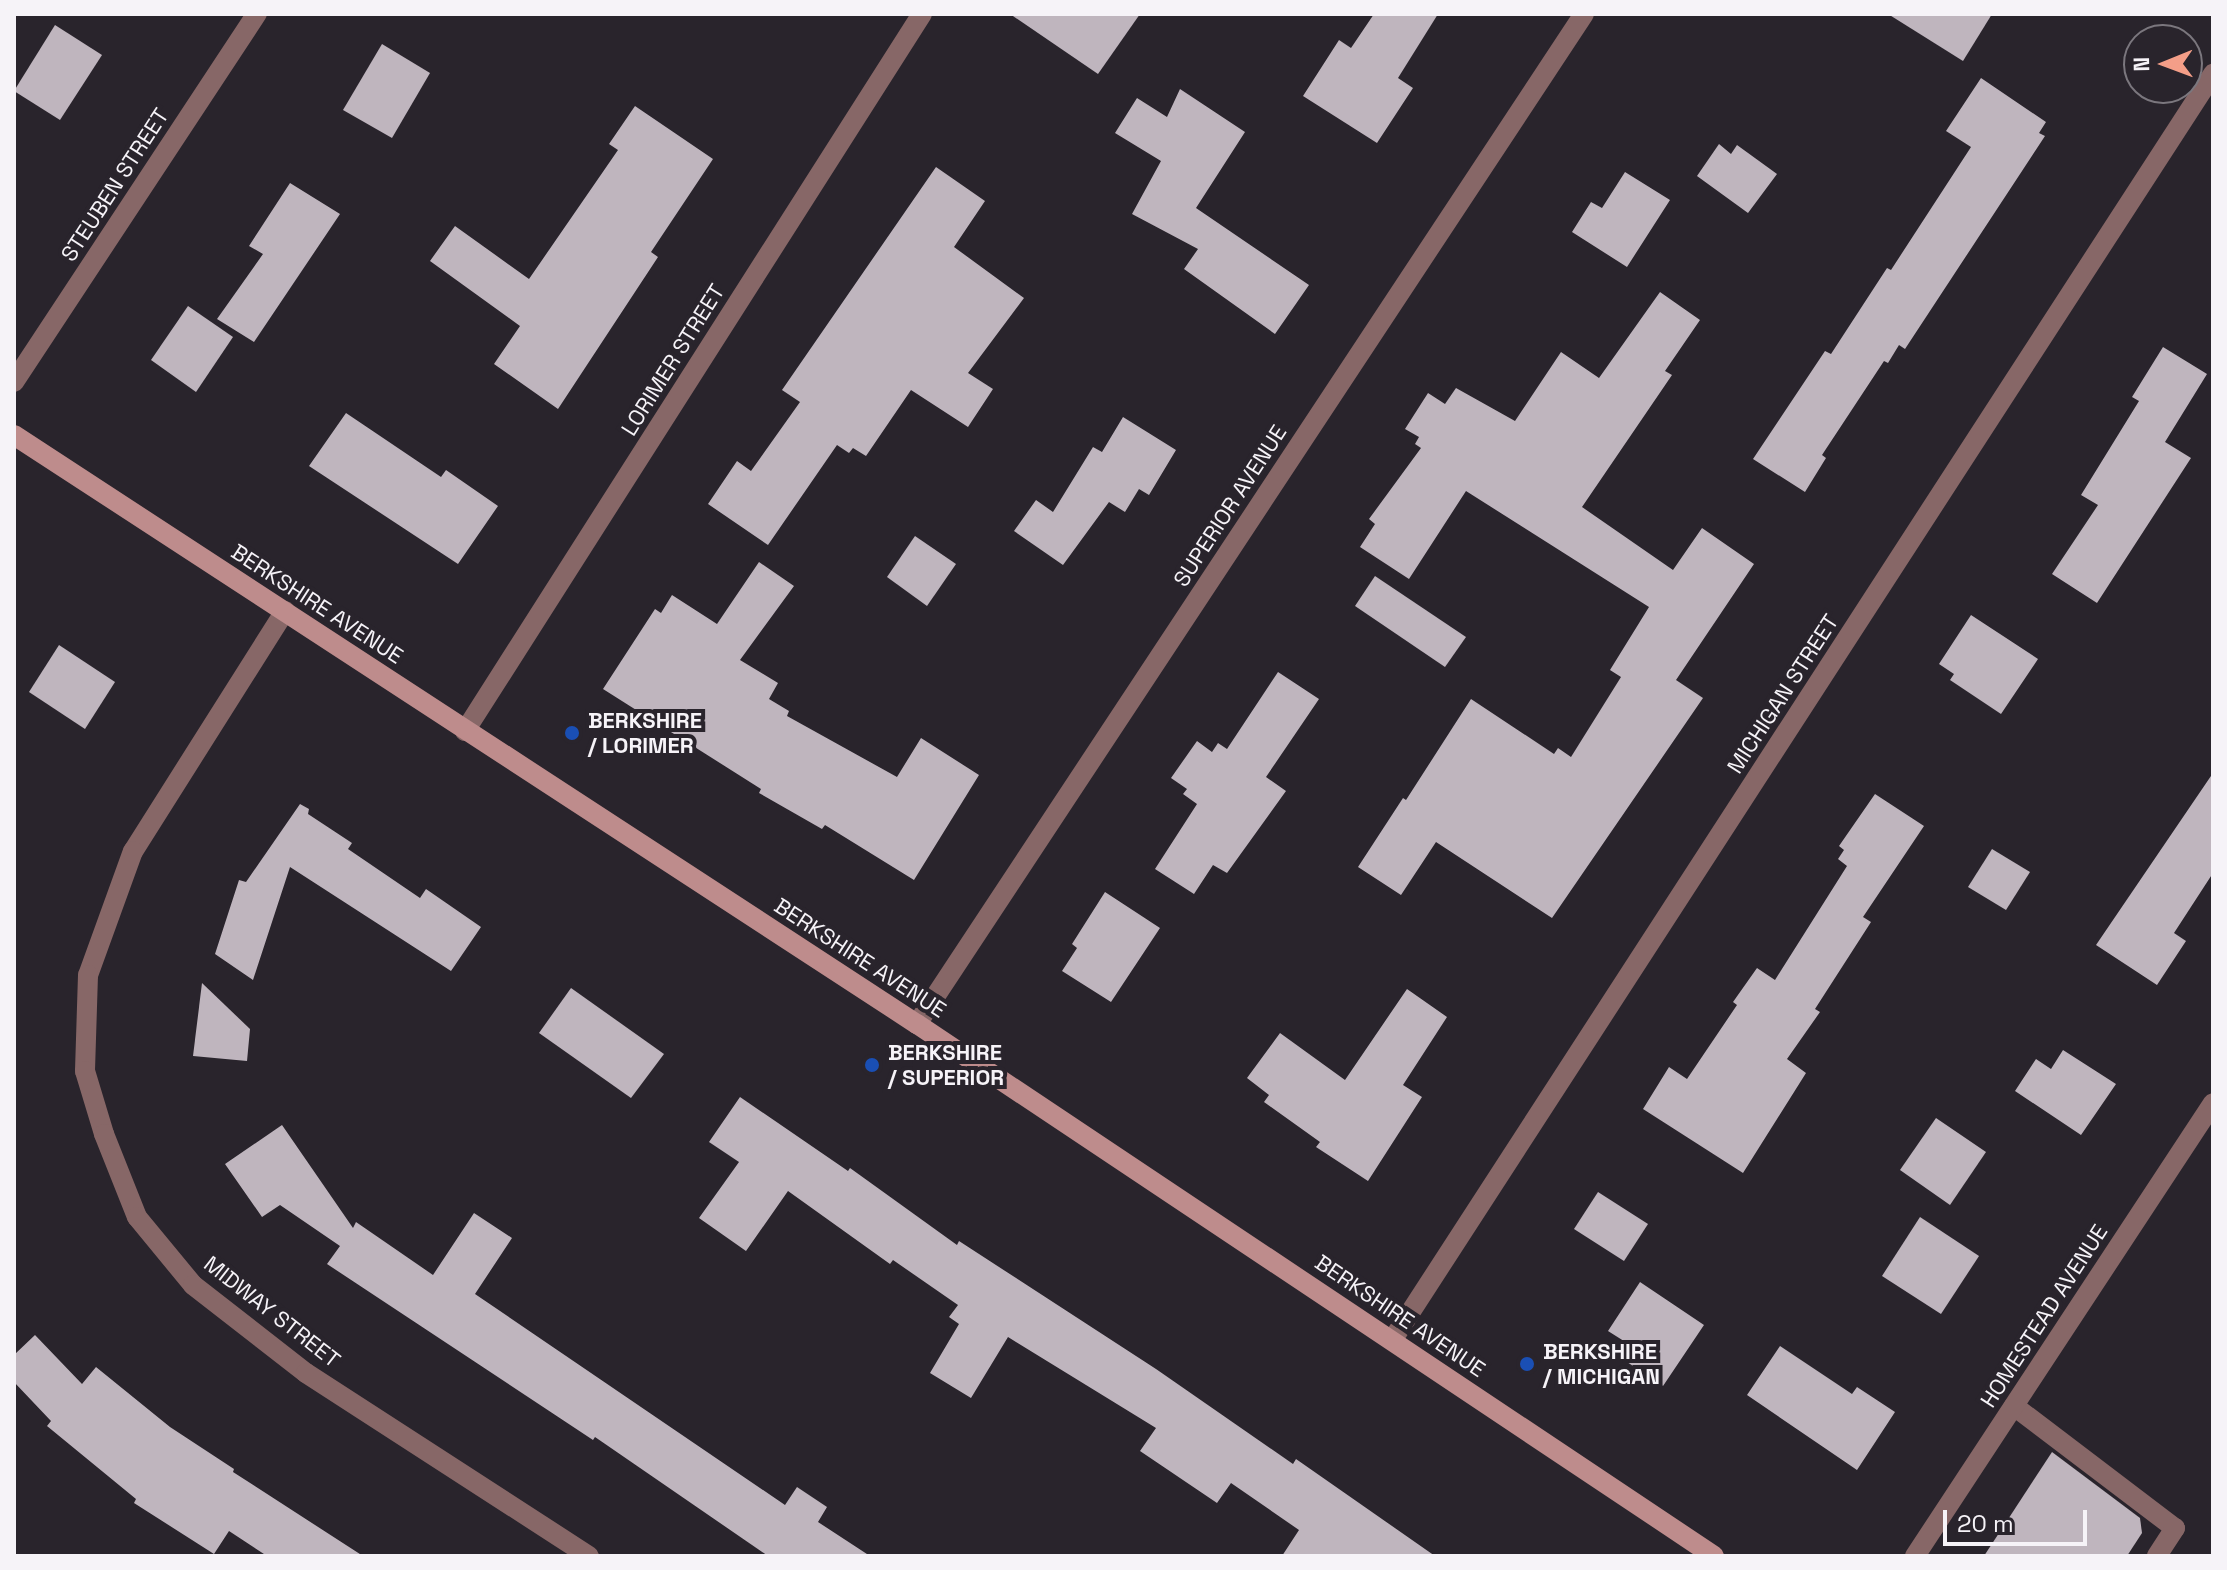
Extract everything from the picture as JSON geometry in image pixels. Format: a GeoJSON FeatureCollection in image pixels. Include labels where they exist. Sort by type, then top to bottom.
{"type":"FeatureCollection","features":[{"type":"Feature","properties":{"kind":"main road","name":"BERKSHIRE AVENUE"},"geometry":{"type":"LineString","coordinates":[[14,435],[917,1024],[1714,1556]]}},
{"type":"Feature","properties":{"kind":"street","name":"STEUBEN STREET"},"geometry":{"type":"LineString","coordinates":[[14,382],[257,14]]}},
{"type":"Feature","properties":{"kind":"street","name":"LORIMER STREET"},"geometry":{"type":"LineString","coordinates":[[465,731],[922,14]]}},
{"type":"Feature","properties":{"kind":"street","name":"SUPERIOR AVENUE"},"geometry":{"type":"LineString","coordinates":[[917,1024],[1584,14]]}},
{"type":"Feature","properties":{"kind":"street","name":"MICHIGAN STREET"},"geometry":{"type":"LineString","coordinates":[[1393,1339],[2213,74]]}},
{"type":"Feature","properties":{"kind":"street","name":"MIDWAY STREET"},"geometry":{"type":"LineString","coordinates":[[285,611],[133,851],[88,975],[85,1071],[104,1134],[137,1217],[193,1285],[306,1373],[589,1556]]}},
{"type":"Feature","properties":{"kind":"street","name":"HOMESTEAD AVENUE"},"geometry":{"type":"LineString","coordinates":[[1915,1556],[2213,1103]]}},
{"type":"Feature","properties":{"kind":"street"},"geometry":{"type":"LineString","coordinates":[[2014,1406],[2175,1528],[2157,1556]]}},
{"type":"Feature","properties":{"kind":"building"},"geometry":{"type":"Polygon","coordinates":[[[1010,14],[1140,14],[1098,74],[1010,14]]]}},
{"type":"Feature","properties":{"kind":"building"},"geometry":{"type":"Polygon","coordinates":[[[1374,14],[1438,14],[1398,78],[1413,88],[1377,143],[1303,96],[1339,40],[1351,48],[1374,14]]]}},
{"type":"Feature","properties":{"kind":"building"},"geometry":{"type":"Polygon","coordinates":[[[1888,14],[1992,14],[1963,61],[1888,14]]]}},
{"type":"Feature","properties":{"kind":"building"},"geometry":{"type":"Polygon","coordinates":[[[55,25],[102,55],[60,120],[14,91],[55,25]]]}},
{"type":"Feature","properties":{"kind":"building"},"geometry":{"type":"Polygon","coordinates":[[[382,44],[430,73],[392,138],[343,110],[382,44]]]}},
{"type":"Feature","properties":{"kind":"building"},"geometry":{"type":"Polygon","coordinates":[[[1981,78],[2046,122],[2039,133],[2045,136],[1905,349],[1899,345],[1888,363],[1884,361],[1822,455],[1826,458],[1805,492],[1753,459],[1825,351],[1831,354],[1887,268],[1891,270],[1971,147],[1946,131],[1981,78]]]}},
{"type":"Feature","properties":{"kind":"building"},"geometry":{"type":"Polygon","coordinates":[[[1180,89],[1245,132],[1196,208],[1309,285],[1275,334],[1184,269],[1198,249],[1132,214],[1161,161],[1115,133],[1137,98],[1167,117],[1180,89]]]}},
{"type":"Feature","properties":{"kind":"building"},"geometry":{"type":"Polygon","coordinates":[[[635,106],[713,159],[651,252],[658,257],[558,409],[494,364],[520,326],[430,261],[455,226],[529,279],[618,150],[609,144],[635,106]]]}},
{"type":"Feature","properties":{"kind":"building"},"geometry":{"type":"Polygon","coordinates":[[[1719,144],[1731,154],[1737,145],[1777,174],[1748,213],[1697,176],[1719,144]]]}},
{"type":"Feature","properties":{"kind":"building"},"geometry":{"type":"Polygon","coordinates":[[[936,167],[985,201],[954,247],[1024,298],[968,373],[993,389],[968,427],[911,390],[866,456],[853,448],[849,453],[837,445],[768,545],[708,504],[737,461],[751,471],[800,402],[782,390],[936,167]]]}},
{"type":"Feature","properties":{"kind":"building"},"geometry":{"type":"Polygon","coordinates":[[[1625,172],[1670,200],[1627,267],[1572,232],[1591,202],[1602,208],[1625,172]]]}},
{"type":"Feature","properties":{"kind":"building"},"geometry":{"type":"Polygon","coordinates":[[[290,183],[340,214],[254,342],[217,319],[263,254],[249,246],[290,183]]]}},
{"type":"Feature","properties":{"kind":"building"},"geometry":{"type":"Polygon","coordinates":[[[1660,292],[1700,320],[1665,371],[1672,375],[1582,507],[1673,570],[1702,528],[1754,564],[1676,680],[1703,698],[1552,918],[1436,842],[1401,895],[1358,867],[1403,798],[1406,800],[1471,699],[1554,754],[1558,748],[1571,757],[1621,677],[1610,670],[1649,607],[1466,491],[1409,579],[1360,547],[1375,524],[1369,519],[1421,448],[1415,444],[1419,437],[1405,429],[1428,393],[1445,404],[1456,388],[1515,421],[1561,352],[1599,378],[1660,292]]]}},
{"type":"Feature","properties":{"kind":"building"},"geometry":{"type":"Polygon","coordinates":[[[188,306],[233,337],[196,392],[151,360],[188,306]]]}},
{"type":"Feature","properties":{"kind":"building"},"geometry":{"type":"Polygon","coordinates":[[[2163,347],[2207,374],[2165,442],[2191,458],[2097,603],[2052,574],[2098,505],[2081,495],[2139,401],[2132,397],[2163,347]]]}},
{"type":"Feature","properties":{"kind":"building"},"geometry":{"type":"Polygon","coordinates":[[[346,413],[441,477],[446,470],[498,506],[458,564],[309,466],[346,413]]]}},
{"type":"Feature","properties":{"kind":"building"},"geometry":{"type":"Polygon","coordinates":[[[1123,417],[1176,450],[1149,495],[1139,489],[1125,512],[1109,502],[1063,565],[1014,531],[1036,500],[1053,512],[1093,447],[1102,452],[1123,417]]]}},
{"type":"Feature","properties":{"kind":"building"},"geometry":{"type":"Polygon","coordinates":[[[915,536],[956,564],[927,606],[887,577],[915,536]]]}},
{"type":"Feature","properties":{"kind":"building"},"geometry":{"type":"Polygon","coordinates":[[[759,562],[794,586],[740,660],[778,683],[769,699],[789,711],[787,716],[897,777],[921,738],[979,775],[914,880],[825,825],[822,829],[759,793],[761,789],[603,689],[655,609],[661,613],[672,595],[717,624],[759,562]]]}},
{"type":"Feature","properties":{"kind":"building"},"geometry":{"type":"Polygon","coordinates":[[[1375,576],[1466,637],[1445,667],[1355,606],[1375,576]]]}},
{"type":"Feature","properties":{"kind":"building"},"geometry":{"type":"Polygon","coordinates":[[[1971,615],[2038,659],[2001,714],[1950,680],[1954,674],[1939,664],[1971,615]]]}},
{"type":"Feature","properties":{"kind":"building"},"geometry":{"type":"Polygon","coordinates":[[[59,645],[115,682],[85,729],[29,692],[59,645]]]}},
{"type":"Feature","properties":{"kind":"building"},"geometry":{"type":"Polygon","coordinates":[[[1278,672],[1319,699],[1266,777],[1286,791],[1227,873],[1213,865],[1194,894],[1155,869],[1197,804],[1183,794],[1187,789],[1171,778],[1197,741],[1212,752],[1218,743],[1227,749],[1278,672]]]}},
{"type":"Feature","properties":{"kind":"building"},"geometry":{"type":"Polygon","coordinates":[[[2213,773],[2213,873],[2174,933],[2186,941],[2157,985],[2096,945],[2213,773]]]}},
{"type":"Feature","properties":{"kind":"building"},"geometry":{"type":"Polygon","coordinates":[[[1875,794],[1924,826],[1863,917],[1871,922],[1815,1009],[1820,1012],[1787,1059],[1806,1073],[1743,1173],[1643,1109],[1669,1067],[1687,1079],[1737,1005],[1733,1002],[1757,968],[1775,980],[1847,866],[1838,859],[1844,850],[1839,846],[1875,794]]]}},
{"type":"Feature","properties":{"kind":"building"},"geometry":{"type":"Polygon","coordinates":[[[300,804],[309,809],[308,814],[352,843],[348,849],[420,898],[426,889],[481,927],[451,971],[290,867],[253,980],[215,954],[239,880],[246,882],[300,804]]]}},
{"type":"Feature","properties":{"kind":"building"},"geometry":{"type":"Polygon","coordinates":[[[1992,849],[2030,872],[2006,910],[1968,887],[1992,849]]]}},
{"type":"Feature","properties":{"kind":"building"},"geometry":{"type":"Polygon","coordinates":[[[1105,892],[1160,928],[1111,1002],[1062,971],[1077,948],[1072,944],[1105,892]]]}},
{"type":"Feature","properties":{"kind":"building"},"geometry":{"type":"Polygon","coordinates":[[[202,983],[250,1029],[247,1061],[193,1056],[202,983]]]}},
{"type":"Feature","properties":{"kind":"building"},"geometry":{"type":"Polygon","coordinates":[[[571,988],[664,1054],[631,1098],[539,1033],[571,988]]]}},
{"type":"Feature","properties":{"kind":"building"},"geometry":{"type":"Polygon","coordinates":[[[1407,989],[1447,1017],[1403,1085],[1422,1097],[1368,1181],[1316,1147],[1320,1142],[1264,1102],[1269,1095],[1247,1078],[1280,1033],[1345,1080],[1407,989]]]}},
{"type":"Feature","properties":{"kind":"building"},"geometry":{"type":"Polygon","coordinates":[[[2063,1050],[2116,1084],[2081,1135],[2015,1091],[2036,1059],[2051,1069],[2063,1050]]]}},
{"type":"Feature","properties":{"kind":"building"},"geometry":{"type":"Polygon","coordinates":[[[740,1097],[848,1171],[850,1168],[957,1245],[959,1241],[1156,1369],[1293,1464],[1296,1459],[1435,1556],[1282,1556],[1299,1530],[1231,1483],[1217,1503],[1140,1451],[1156,1428],[1008,1337],[971,1398],[930,1373],[959,1324],[949,1317],[958,1305],[893,1260],[890,1264],[788,1191],[746,1251],[699,1218],[739,1162],[709,1142],[740,1097]]]}},
{"type":"Feature","properties":{"kind":"building"},"geometry":{"type":"Polygon","coordinates":[[[1936,1118],[1986,1152],[1950,1205],[1900,1170],[1936,1118]]]}},
{"type":"Feature","properties":{"kind":"building"},"geometry":{"type":"Polygon","coordinates":[[[282,1125],[353,1228],[356,1222],[433,1275],[474,1213],[512,1238],[475,1294],[785,1505],[797,1487],[827,1507],[818,1522],[870,1556],[768,1556],[595,1437],[593,1440],[327,1264],[340,1246],[280,1205],[262,1217],[225,1164],[282,1125]]]}},
{"type":"Feature","properties":{"kind":"building"},"geometry":{"type":"Polygon","coordinates":[[[1598,1192],[1648,1224],[1624,1261],[1574,1229],[1598,1192]]]}},
{"type":"Feature","properties":{"kind":"building"},"geometry":{"type":"Polygon","coordinates":[[[1920,1217],[1979,1256],[1941,1314],[1882,1276],[1920,1217]]]}},
{"type":"Feature","properties":{"kind":"building"},"geometry":{"type":"Polygon","coordinates":[[[1640,1282],[1704,1325],[1663,1386],[1618,1356],[1627,1343],[1608,1331],[1640,1282]]]}},
{"type":"Feature","properties":{"kind":"building"},"geometry":{"type":"Polygon","coordinates":[[[35,1335],[82,1384],[96,1367],[170,1427],[234,1469],[233,1472],[363,1556],[267,1556],[229,1531],[214,1554],[134,1503],[136,1499],[47,1426],[51,1421],[14,1382],[14,1355],[35,1335]]]}},
{"type":"Feature","properties":{"kind":"building"},"geometry":{"type":"Polygon","coordinates":[[[1780,1346],[1852,1394],[1857,1387],[1895,1412],[1857,1470],[1747,1395],[1780,1346]]]}},
{"type":"Feature","properties":{"kind":"building"},"geometry":{"type":"Polygon","coordinates":[[[2052,1452],[2140,1518],[2142,1533],[2127,1556],[1984,1556],[2052,1452]]]}},
{"type":"Feature","properties":{"kind":"place","name":"BERKSHIRE / LORIMER"},"geometry":{"type":"Point","coordinates":[572,733]}},
{"type":"Feature","properties":{"kind":"place","name":"BERKSHIRE / SUPERIOR"},"geometry":{"type":"Point","coordinates":[872,1065]}},
{"type":"Feature","properties":{"kind":"place","name":"BERKSHIRE / MICHIGAN"},"geometry":{"type":"Point","coordinates":[1527,1364]}}]}
